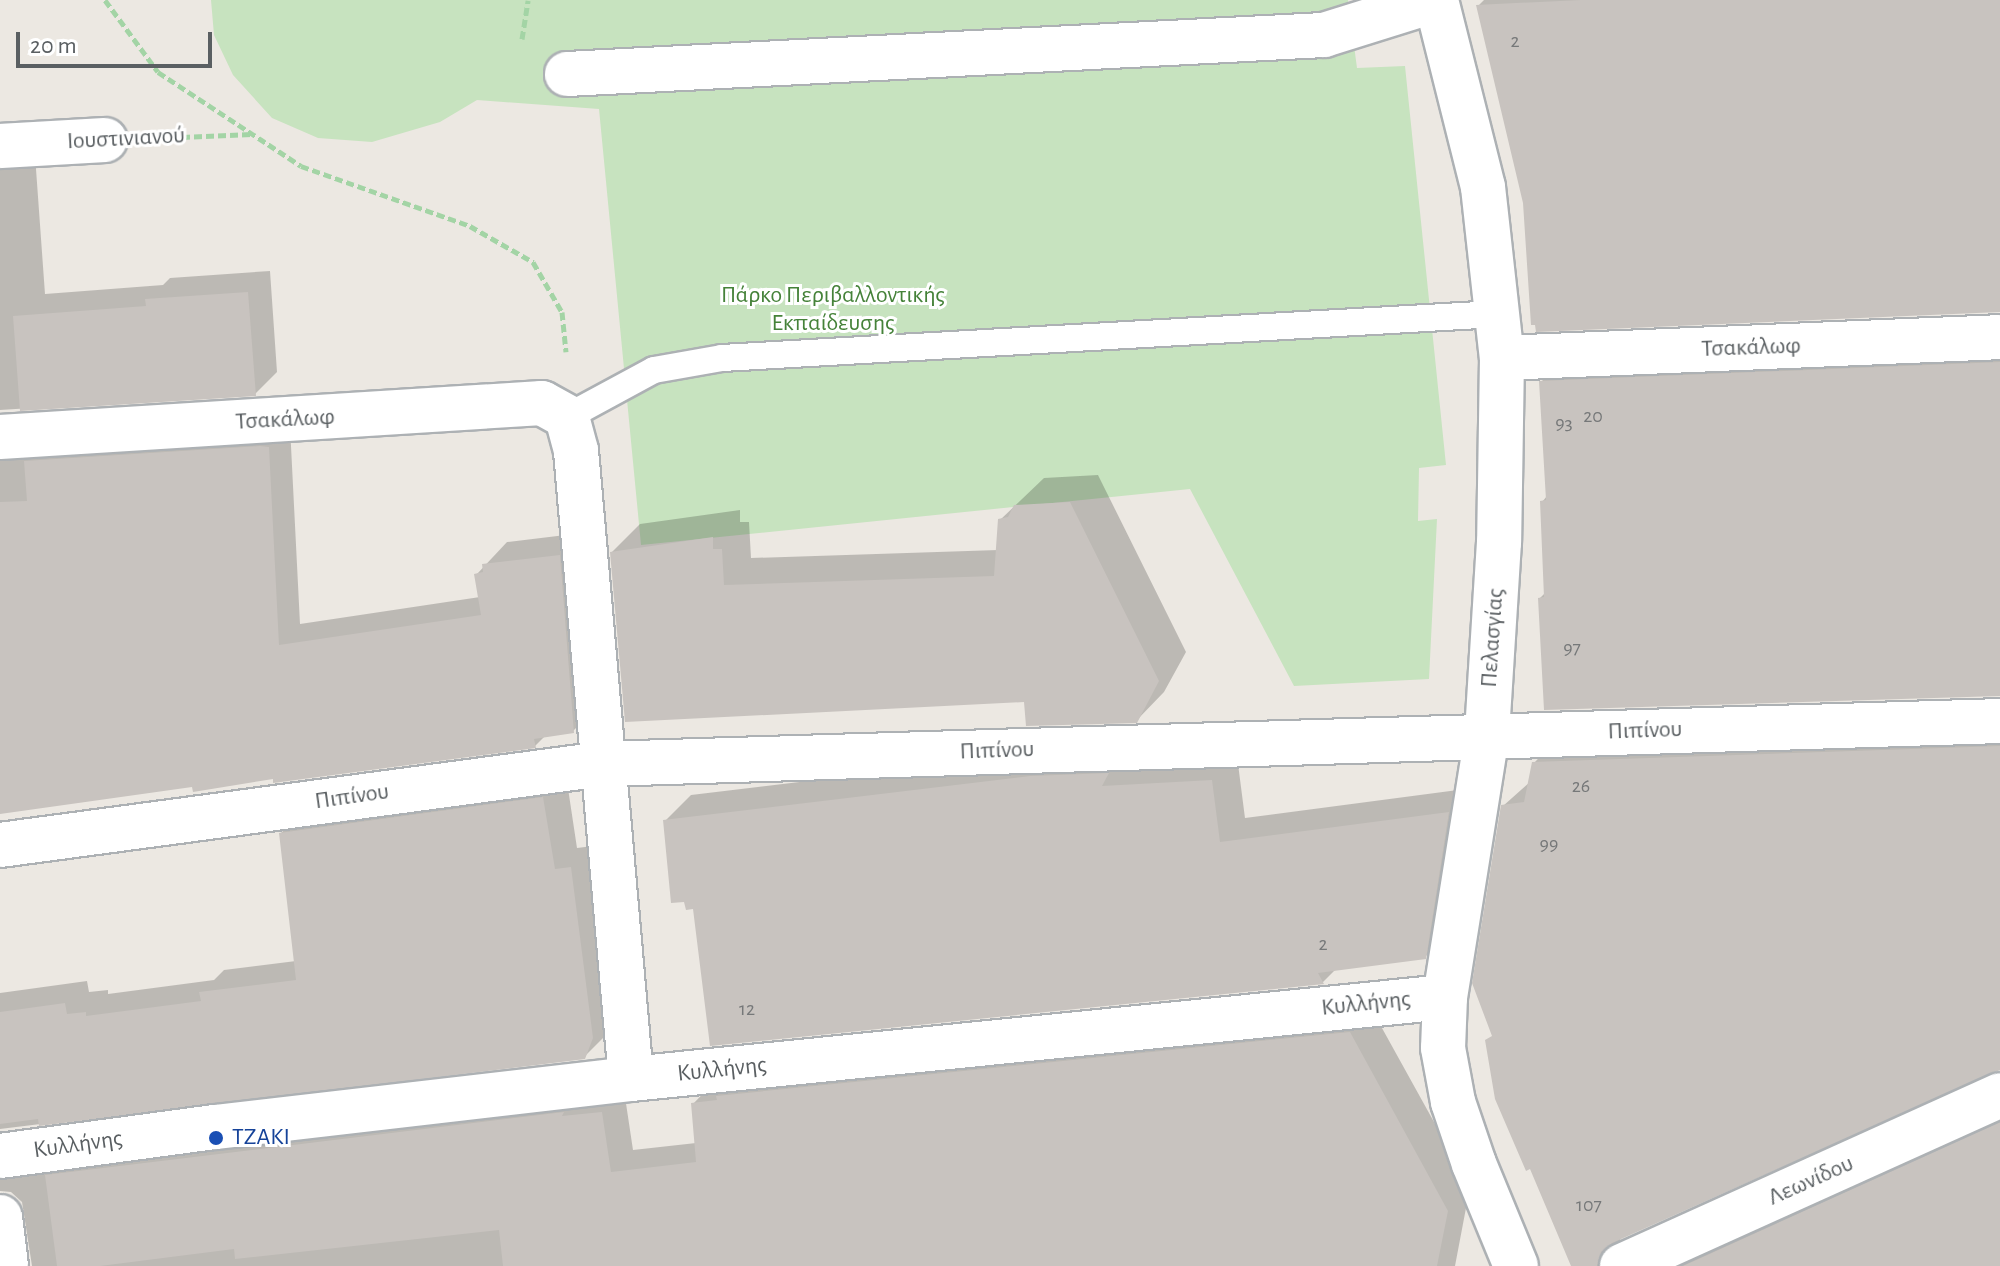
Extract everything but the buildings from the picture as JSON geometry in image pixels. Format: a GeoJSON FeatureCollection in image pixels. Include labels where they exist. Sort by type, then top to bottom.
{"type":"FeatureCollection","features":[{"type":"Feature","properties":{"kind":"street"},"geometry":{"type":"LineString","coordinates":[[567,74],[1324,35],[1436,0]]}},
{"type":"Feature","properties":{"kind":"street","name":"Πελασγίας"},"geometry":{"type":"LineString","coordinates":[[1436,0],[1483,187],[1502,358],[1499,542],[1487,735],[1445,997],[1443,1048],[1453,1102],[1489,1206],[1516,1266]]}},
{"type":"Feature","properties":{"kind":"street","name":"Ιουστινιανού"},"geometry":{"type":"LineString","coordinates":[[0,146],[105,140]]}},
{"type":"Feature","properties":{"kind":"street","name":"Τσακάλωφ"},"geometry":{"type":"LineString","coordinates":[[1502,358],[2000,337]]}},
{"type":"Feature","properties":{"kind":"street","name":"Τσακάλωφ"},"geometry":{"type":"LineString","coordinates":[[0,437],[542,403],[567,417]]}},
{"type":"Feature","properties":{"kind":"street"},"geometry":{"type":"LineString","coordinates":[[567,417],[576,451],[631,1079]]}},
{"type":"Feature","properties":{"kind":"street","name":"Πιπίνου"},"geometry":{"type":"LineString","coordinates":[[0,845],[602,764],[2000,721]]}},
{"type":"Feature","properties":{"kind":"street","name":"Κυλλήνης"},"geometry":{"type":"LineString","coordinates":[[0,1156],[215,1127],[631,1079],[1445,997]]}},
{"type":"Feature","properties":{"kind":"street","name":"Λεωνίδου"},"geometry":{"type":"LineString","coordinates":[[1622,1266],[2000,1095]]}},
{"type":"Feature","properties":{"kind":"street"},"geometry":{"type":"LineString","coordinates":[[0,1217],[6,1266]]}},
{"type":"Feature","properties":{"kind":"lane"},"geometry":{"type":"LineString","coordinates":[[567,417],[654,370],[722,358],[1497,314]]}},
{"type":"Feature","properties":{"kind":"path"},"geometry":{"type":"LineString","coordinates":[[105,0],[158,72],[301,166],[470,226],[533,262],[562,312],[567,417]]}},
{"type":"Feature","properties":{"kind":"path","name":"Ιουστινιανού"},"geometry":{"type":"LineString","coordinates":[[105,140],[253,134]]}},
{"type":"Feature","properties":{"kind":"green space","name":"Πάρκο Περιβαλλοντικής Εκπαίδευσης"},"geometry":{"type":"Polygon","coordinates":[[[211,0],[1348,0],[1357,68],[1405,66],[1446,465],[1419,468],[1418,521],[1437,519],[1429,679],[1294,686],[1190,489],[641,545],[599,109],[477,100],[440,122],[372,142],[318,138],[272,118],[233,75],[214,35],[211,0]]]}},
{"type":"Feature","properties":{"kind":"place","name":"ΤΖΑΚΙ"},"geometry":{"type":"Point","coordinates":[216,1138]}}]}
